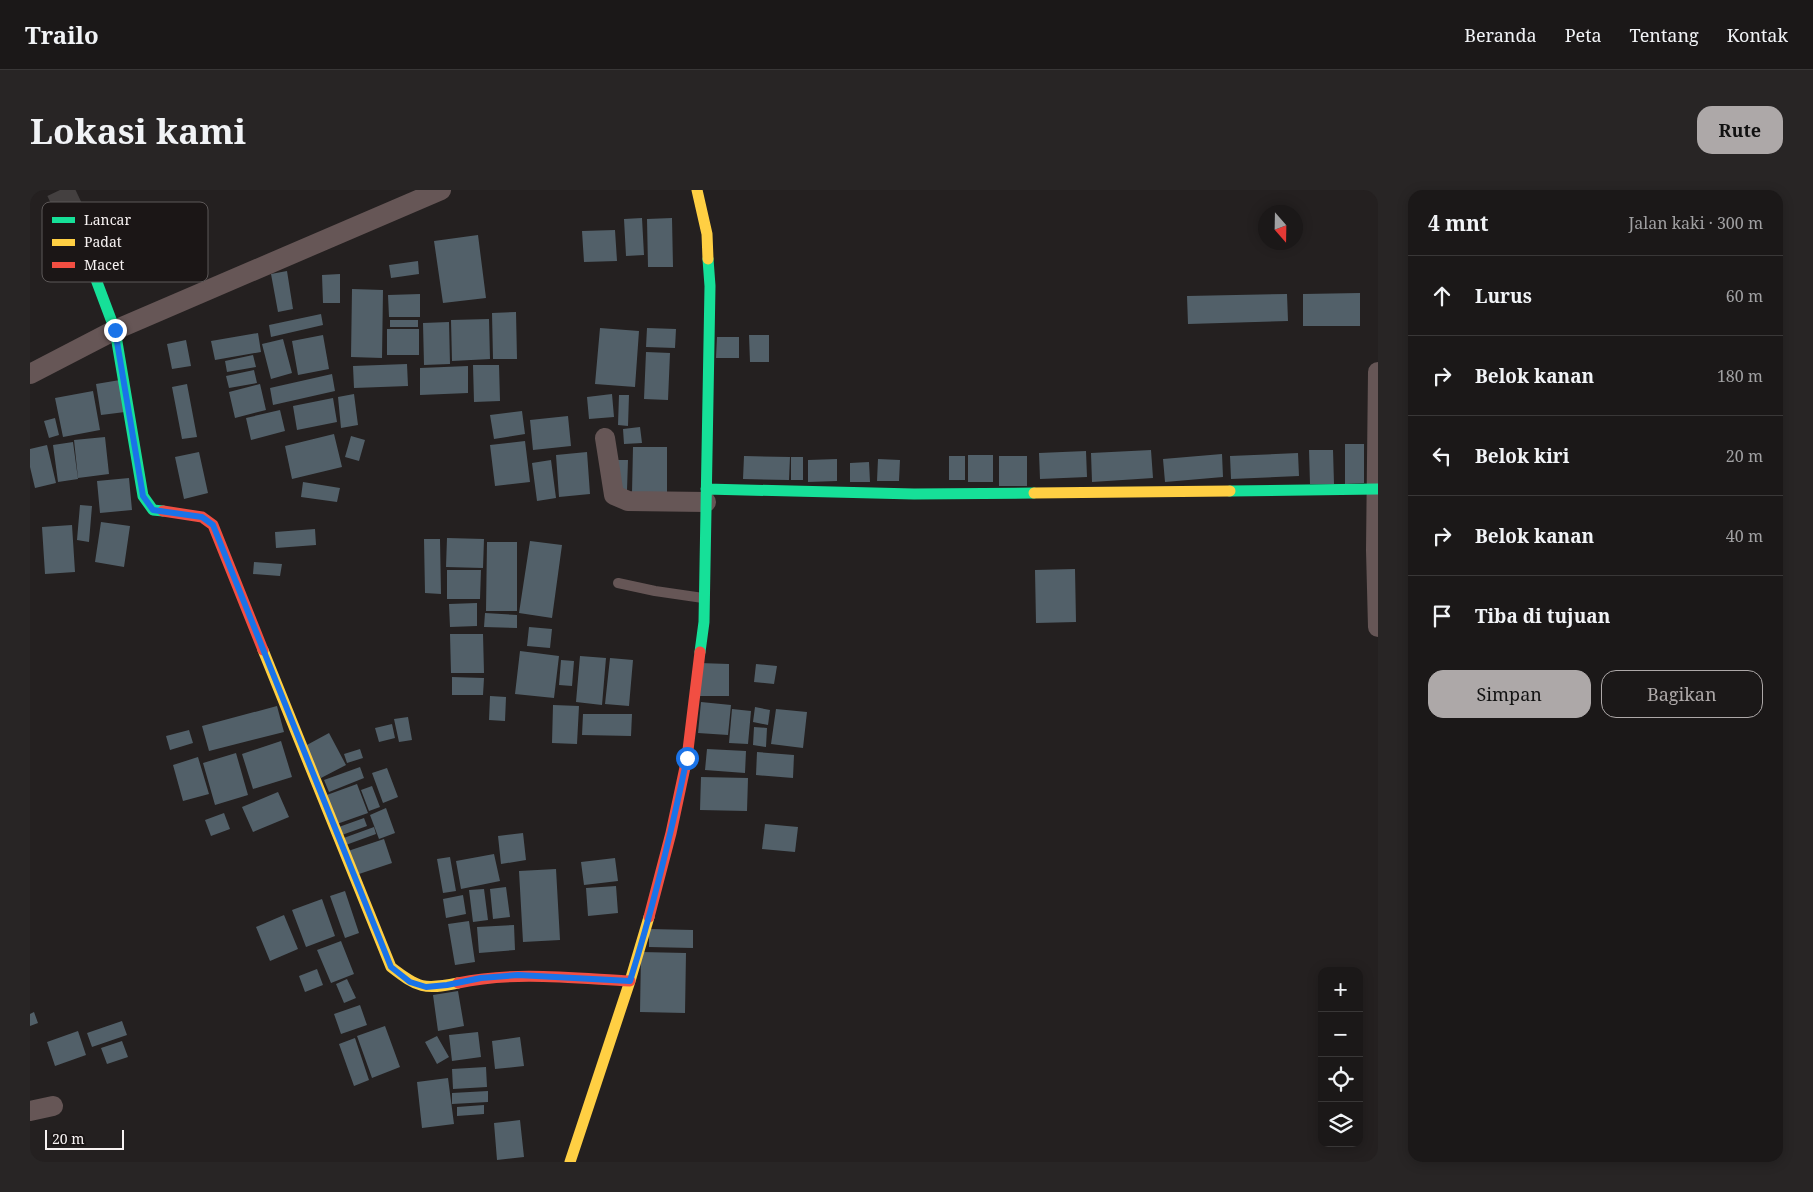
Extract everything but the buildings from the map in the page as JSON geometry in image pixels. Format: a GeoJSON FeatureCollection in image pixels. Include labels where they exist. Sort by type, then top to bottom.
{"type":"FeatureCollection","features":[{"type":"Feature","properties":{"kind":"street"},"geometry":{"type":"LineString","coordinates":[[30,374],[115,330],[441,190]]}},
{"type":"Feature","properties":{"kind":"street"},"geometry":{"type":"LineString","coordinates":[[570,1162],[646,928],[671,833],[687,758],[704,622],[710,286],[707,234],[697,190]]}},
{"type":"Feature","properties":{"kind":"street"},"geometry":{"type":"LineString","coordinates":[[97,282],[115,330],[143,496],[153,510],[202,517],[213,525],[391,967],[410,982],[426,987],[481,978],[518,975],[630,981]]}},
{"type":"Feature","properties":{"kind":"street"},"geometry":{"type":"LineString","coordinates":[[1378,372],[1376,550],[1378,627]]}},
{"type":"Feature","properties":{"kind":"street"},"geometry":{"type":"LineString","coordinates":[[604,438],[614,495],[628,501],[706,496],[1377,489]]}},
{"type":"Feature","properties":{"kind":"street"},"geometry":{"type":"LineString","coordinates":[[30,1111],[52,1106]]}},
{"type":"Feature","properties":{"kind":"lane"},"geometry":{"type":"LineString","coordinates":[[618,583],[655,591],[704,598]]}},
{"type":"Feature","properties":{"kind":"tunnel"},"geometry":{"type":"LineString","coordinates":[[60,190],[66,202]]}},
{"type":"Feature","properties":{"kind":"traffic: fast"},"geometry":{"type":"LineString","coordinates":[[700,652],[704,622],[710,286],[708,259]]}},
{"type":"Feature","properties":{"kind":"traffic: fast"},"geometry":{"type":"LineString","coordinates":[[97,282],[115,330],[143,496],[153,510],[163,511]]}},
{"type":"Feature","properties":{"kind":"traffic: fast"},"geometry":{"type":"LineString","coordinates":[[706,489],[914,494],[1034,493]]}},
{"type":"Feature","properties":{"kind":"traffic: fast"},"geometry":{"type":"LineString","coordinates":[[1230,491],[1377,489]]}},
{"type":"Feature","properties":{"kind":"traffic: slow"},"geometry":{"type":"LineString","coordinates":[[697,190],[707,234],[708,259]]}},
{"type":"Feature","properties":{"kind":"traffic: slow"},"geometry":{"type":"LineString","coordinates":[[1034,493],[1230,491]]}},
{"type":"Feature","properties":{"kind":"traffic: slow"},"geometry":{"type":"LineString","coordinates":[[263,650],[391,967],[415,983],[429,987],[458,983]]}},
{"type":"Feature","properties":{"kind":"traffic: slow"},"geometry":{"type":"LineString","coordinates":[[570,1162],[630,981],[649,917]]}},
{"type":"Feature","properties":{"kind":"traffic: jam"},"geometry":{"type":"LineString","coordinates":[[163,511],[202,517],[213,525],[263,650]]}},
{"type":"Feature","properties":{"kind":"traffic: jam"},"geometry":{"type":"LineString","coordinates":[[649,917],[671,833],[687,758],[700,652]]}},
{"type":"Feature","properties":{"kind":"traffic: jam"},"geometry":{"type":"LineString","coordinates":[[458,983],[479,979],[522,976],[630,981]]}},
{"type":"Feature","properties":{"kind":"route"},"geometry":{"type":"LineString","coordinates":[[115,330],[143,496],[148,506],[153,510],[202,517],[213,525],[391,967],[410,982],[426,987],[481,978],[518,975],[630,981],[671,833],[687,758]]}}]}
